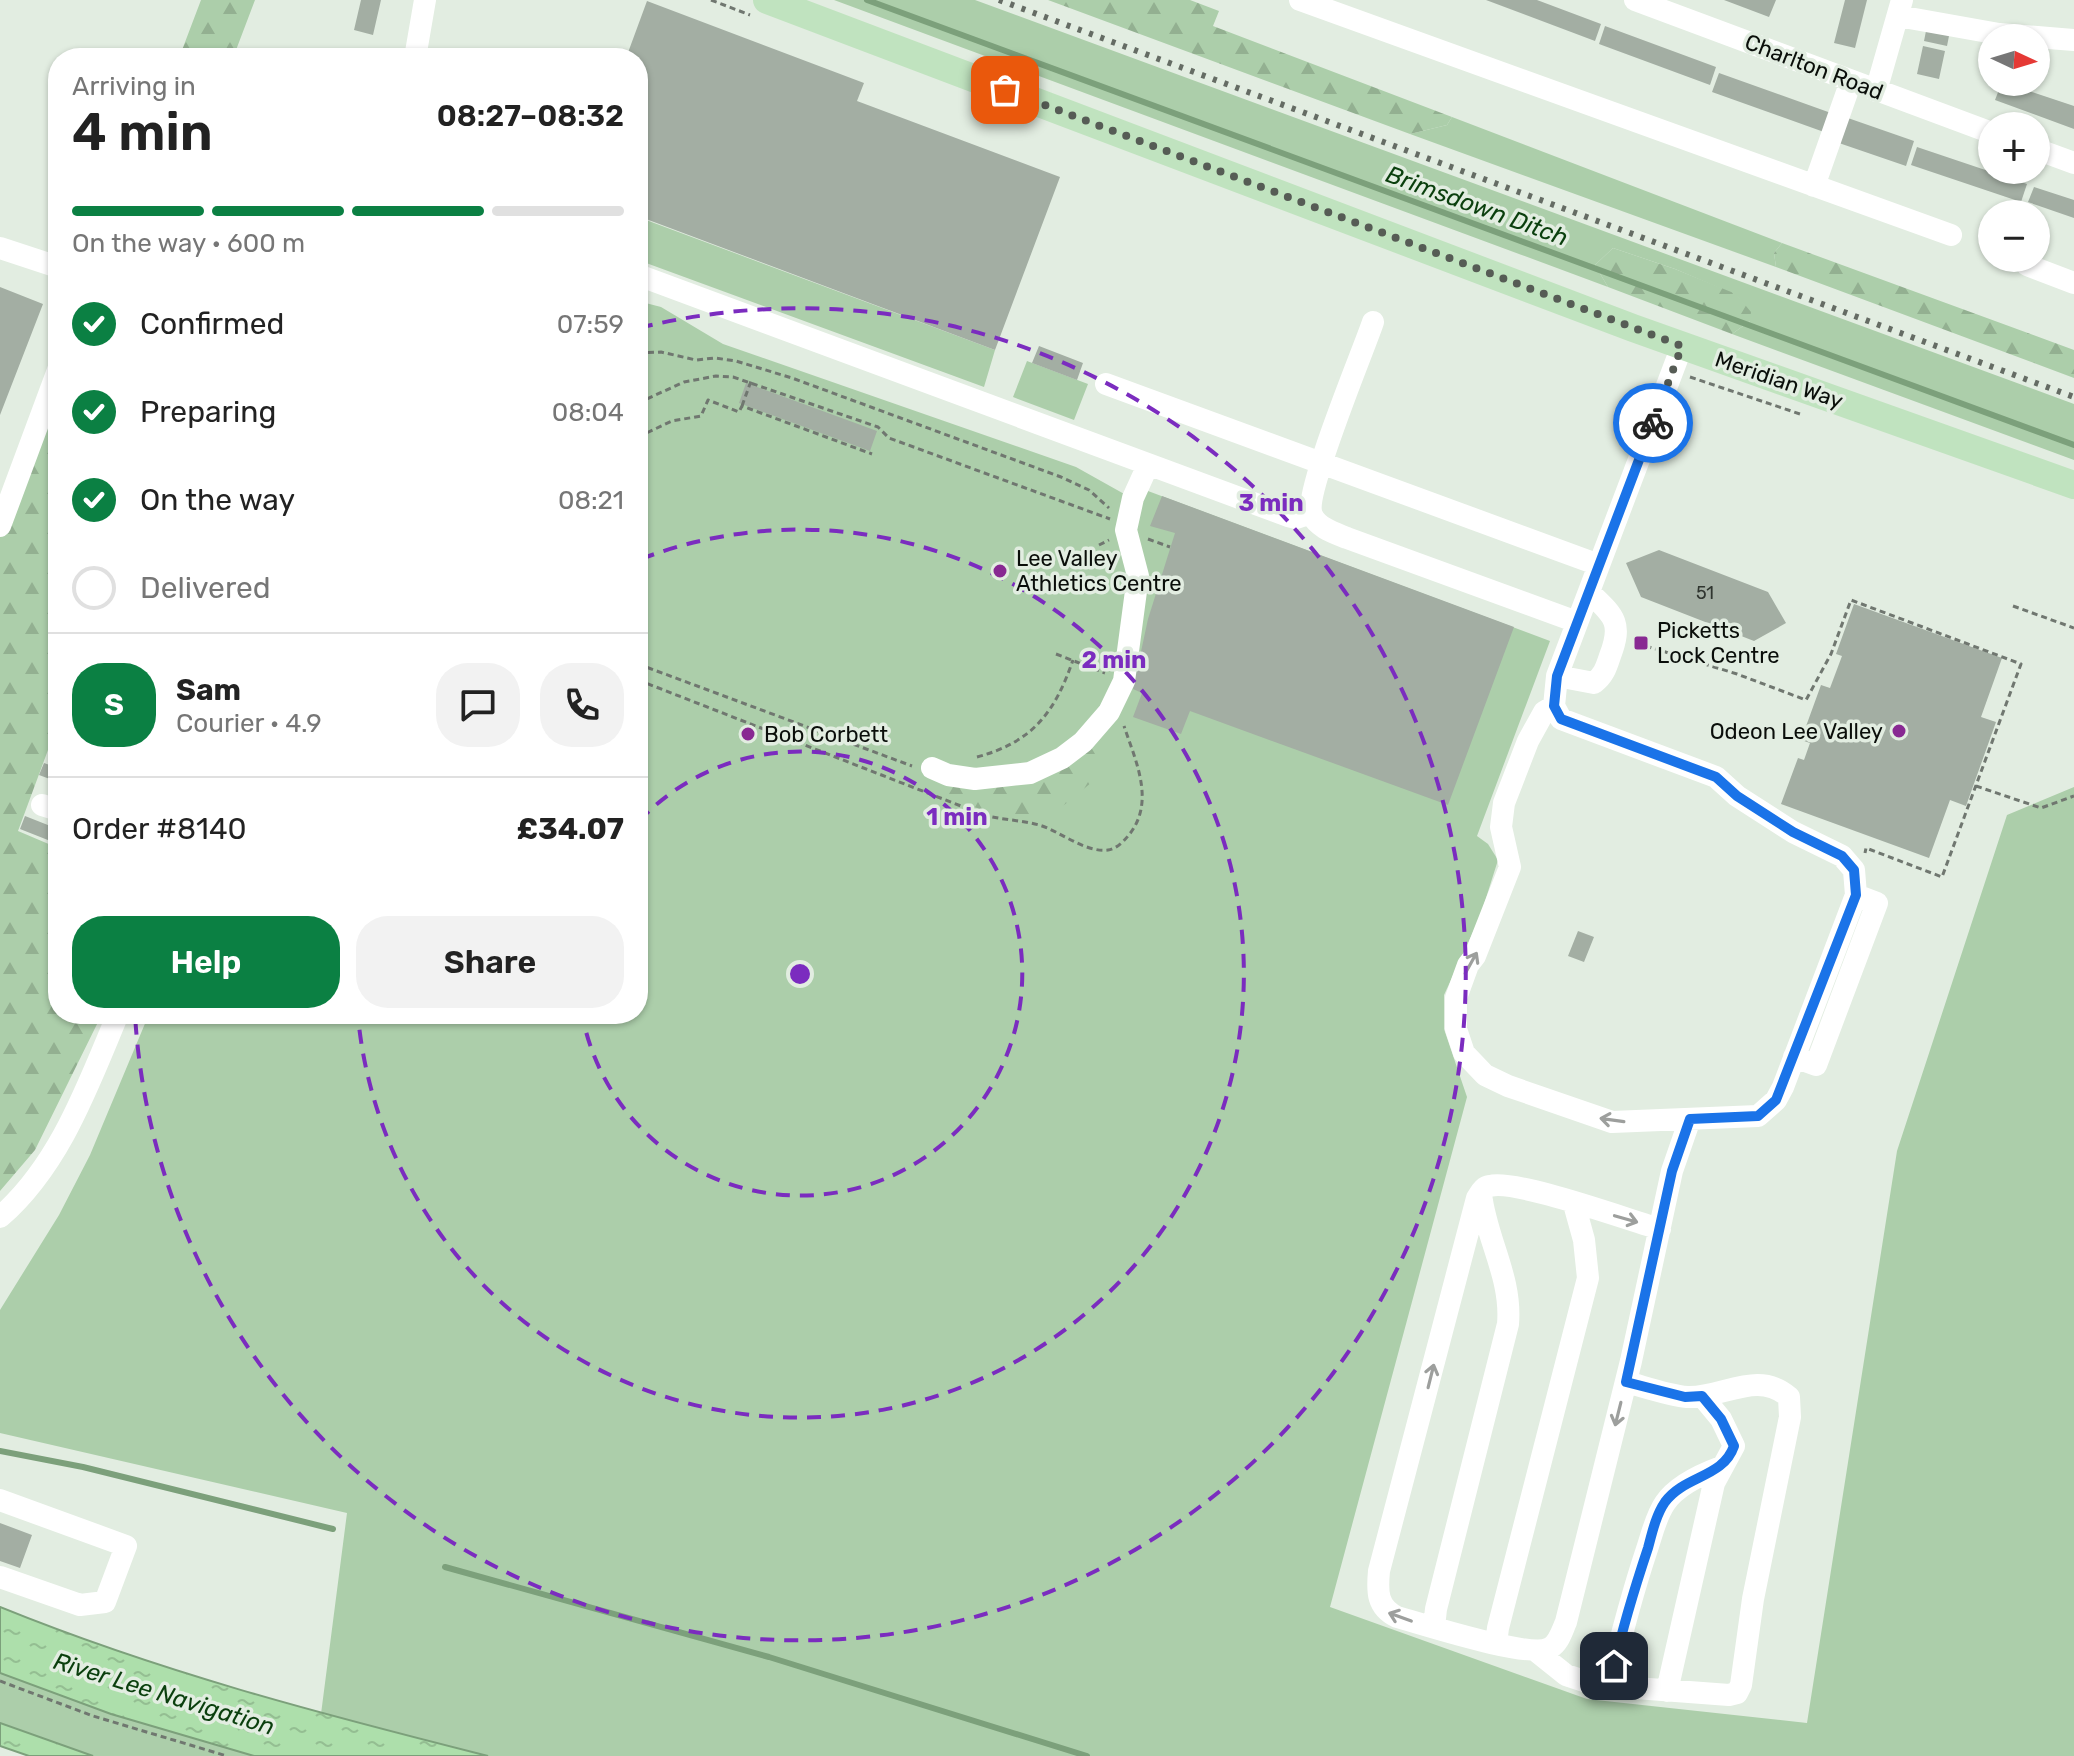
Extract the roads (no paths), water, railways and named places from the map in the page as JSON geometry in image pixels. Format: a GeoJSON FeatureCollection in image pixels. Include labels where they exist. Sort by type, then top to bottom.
{"type":"FeatureCollection","features":[{"type":"Feature","properties":{"kind":"main road","name":"Meridian Way"},"geometry":{"type":"LineString","coordinates":[[767,0],[1682,346],[2074,485]]}},
{"type":"Feature","properties":{"kind":"street"},"geometry":{"type":"LineString","coordinates":[[417,48],[425,0]]}},
{"type":"Feature","properties":{"kind":"street"},"geometry":{"type":"LineString","coordinates":[[1300,0],[1951,235]]}},
{"type":"Feature","properties":{"kind":"street","name":"Charlton Road"},"geometry":{"type":"LineString","coordinates":[[1635,0],[1978,128]]}},
{"type":"Feature","properties":{"kind":"street"},"geometry":{"type":"LineString","coordinates":[[1876,91],[1900,8],[1999,34],[2074,40]]}},
{"type":"Feature","properties":{"kind":"street"},"geometry":{"type":"LineString","coordinates":[[1814,186],[1851,81]]}},
{"type":"Feature","properties":{"kind":"street"},"geometry":{"type":"LineString","coordinates":[[2050,154],[2074,163]]}},
{"type":"Feature","properties":{"kind":"street"},"geometry":{"type":"LineString","coordinates":[[0,248],[48,264]]}},
{"type":"Feature","properties":{"kind":"street"},"geometry":{"type":"LineString","coordinates":[[2045,272],[2074,283]]}},
{"type":"Feature","properties":{"kind":"street"},"geometry":{"type":"LineString","coordinates":[[648,279],[1296,518],[1311,513]]}},
{"type":"Feature","properties":{"kind":"street"},"geometry":{"type":"LineString","coordinates":[[1373,322],[1321,463],[1311,513],[1319,524],[1347,538],[1577,622]]}},
{"type":"Feature","properties":{"kind":"street"},"geometry":{"type":"LineString","coordinates":[[1554,706],[1544,712],[1528,741],[1504,803],[1501,827],[1510,867],[1456,998],[1456,1029],[1464,1053],[1485,1075],[1508,1086],[1612,1122],[1758,1116],[1776,1100],[1794,1057],[1856,895],[1854,870],[1842,856],[1793,832],[1737,796],[1716,777],[1561,719],[1554,706],[1557,676],[1682,346]]}},
{"type":"Feature","properties":{"kind":"street"},"geometry":{"type":"LineString","coordinates":[[1106,384],[1599,565]]}},
{"type":"Feature","properties":{"kind":"street"},"geometry":{"type":"LineString","coordinates":[[0,526],[48,397]]}},
{"type":"Feature","properties":{"kind":"street"},"geometry":{"type":"LineString","coordinates":[[932,768],[948,775],[975,779],[1030,773],[1062,758],[1083,742],[1103,720],[1124,681],[1138,576],[1126,530],[1133,498],[1148,465]]}},
{"type":"Feature","properties":{"kind":"street"},"geometry":{"type":"LineString","coordinates":[[1557,676],[1594,683],[1604,675],[1617,638],[1617,624],[1609,611],[1589,592]]}},
{"type":"Feature","properties":{"kind":"street"},"geometry":{"type":"LineString","coordinates":[[0,1217],[27,1189],[57,1147],[113,1024]]}},
{"type":"Feature","properties":{"kind":"street"},"geometry":{"type":"LineString","coordinates":[[1660,1229],[1520,1186],[1493,1185],[1484,1188],[1477,1198],[1379,1571],[1377,1589],[1386,1611],[1496,1644],[1536,1651],[1548,1650],[1558,1641],[1566,1622],[1626,1382],[1660,1229],[1672,1171],[1690,1119]]}},
{"type":"Feature","properties":{"kind":"street"},"geometry":{"type":"LineString","coordinates":[[1434,1627],[1508,1324],[1508,1288],[1483,1209],[1481,1193]]}},
{"type":"Feature","properties":{"kind":"street"},"geometry":{"type":"LineString","coordinates":[[1496,1644],[1588,1278],[1584,1240],[1574,1204]]}},
{"type":"Feature","properties":{"kind":"street"},"geometry":{"type":"LineString","coordinates":[[1536,1651],[1566,1675],[1609,1686],[1729,1695],[1737,1693],[1741,1685],[1753,1599],[1790,1417],[1789,1397],[1782,1391],[1756,1384],[1685,1397],[1626,1382]]}},
{"type":"Feature","properties":{"kind":"street"},"geometry":{"type":"LineString","coordinates":[[1667,1691],[1714,1483],[1734,1446],[1721,1419],[1702,1396]]}},
{"type":"Feature","properties":{"kind":"street"},"geometry":{"type":"LineString","coordinates":[[1609,1686],[1638,1577],[1659,1514],[1676,1491],[1721,1467]]}},
{"type":"Feature","properties":{"kind":"street"},"geometry":{"type":"LineString","coordinates":[[0,1500],[126,1546],[105,1602],[80,1605],[0,1577]]}},
{"type":"Feature","properties":{"kind":"water","name":"River Lee Navigation"},"geometry":{"type":"Polygon","coordinates":[[[0,1607],[181,1672],[302,1708],[488,1756],[254,1756],[111,1714],[0,1673],[0,1607]]]}},
{"type":"Feature","properties":{"kind":"water"},"geometry":{"type":"Polygon","coordinates":[[[0,1723],[93,1756],[29,1756],[0,1746],[0,1723]]]}},
{"type":"Feature","properties":{"kind":"waterway","name":"Brimsdown Ditch"},"geometry":{"type":"LineString","coordinates":[[867,0],[2074,445]]}},
{"type":"Feature","properties":{"kind":"waterway"},"geometry":{"type":"LineString","coordinates":[[0,1451],[83,1467],[333,1529]]}},
{"type":"Feature","properties":{"kind":"waterway"},"geometry":{"type":"LineString","coordinates":[[445,1567],[769,1657],[1087,1756]]}},
{"type":"Feature","properties":{"kind":"railway"},"geometry":{"type":"LineString","coordinates":[[999,0],[2074,397]]}},
{"type":"Feature","properties":{"kind":"place","name":"Lee Valley Athletics Centre"},"geometry":{"type":"Point","coordinates":[1000,571]}},
{"type":"Feature","properties":{"kind":"place","name":"Picketts Lock Centre"},"geometry":{"type":"Point","coordinates":[1641,643]}},
{"type":"Feature","properties":{"kind":"place","name":"Odeon Lee Valley"},"geometry":{"type":"Point","coordinates":[1899,731]}},
{"type":"Feature","properties":{"kind":"place","name":"Bob Corbett"},"geometry":{"type":"Point","coordinates":[748,734]}}]}
